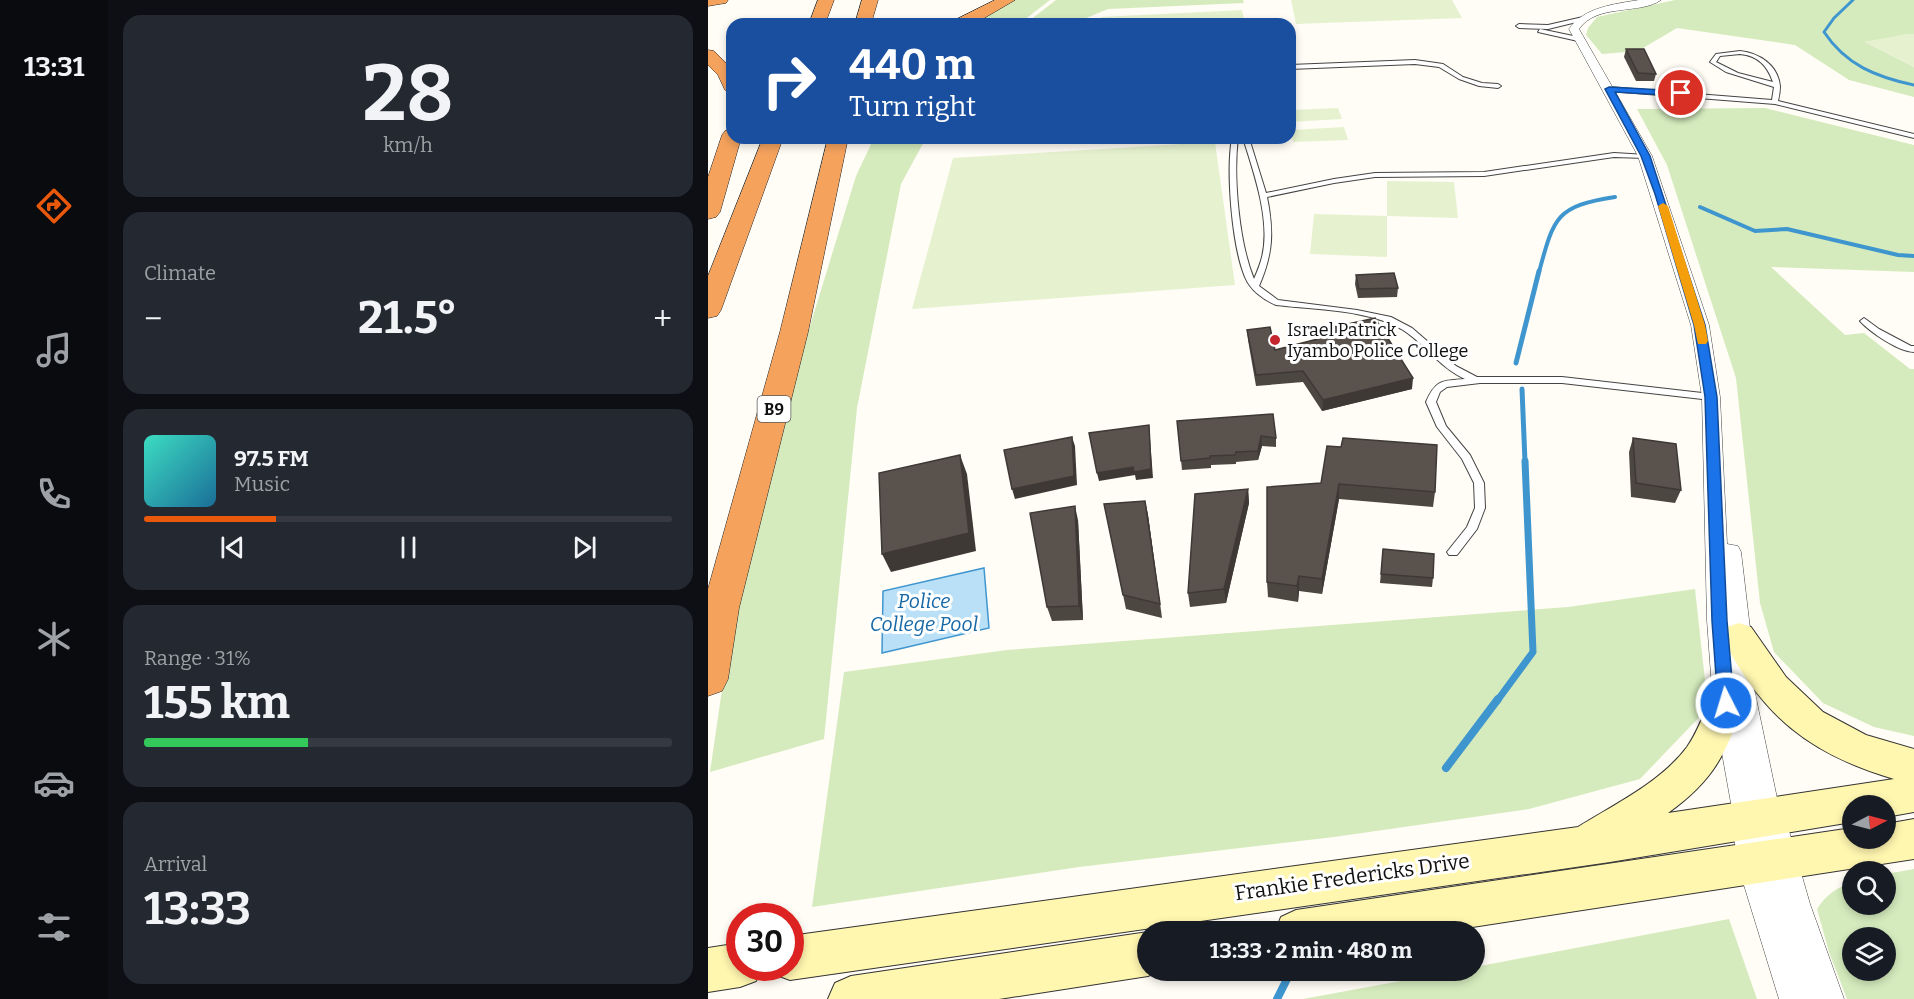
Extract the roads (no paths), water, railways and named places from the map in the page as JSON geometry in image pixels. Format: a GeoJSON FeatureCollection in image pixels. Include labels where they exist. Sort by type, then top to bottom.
{"type":"FeatureCollection","features":[{"type":"Feature","properties":{"kind":"highway"},"geometry":{"type":"LineString","coordinates":[[708,1],[720,0]]}},
{"type":"Feature","properties":{"kind":"highway"},"geometry":{"type":"LineString","coordinates":[[819,18],[826,0]]}},
{"type":"Feature","properties":{"kind":"highway"},"geometry":{"type":"LineString","coordinates":[[865,18],[870,0]]}},
{"type":"Feature","properties":{"kind":"highway"},"geometry":{"type":"LineString","coordinates":[[972,18],[1007,0]]}},
{"type":"Feature","properties":{"kind":"highway"},"geometry":{"type":"LineString","coordinates":[[708,55],[726,73]]}},
{"type":"Feature","properties":{"kind":"highway"},"geometry":{"type":"LineString","coordinates":[[708,212],[729,144]]}},
{"type":"Feature","properties":{"kind":"highway"},"geometry":{"type":"LineString","coordinates":[[708,310],[771,144]]}},
{"type":"Feature","properties":{"kind":"highway","name":"B9"},"geometry":{"type":"LineString","coordinates":[[708,679],[721,608],[807,274],[837,144]]}},
{"type":"Feature","properties":{"kind":"highway"},"geometry":{"type":"LineString","coordinates":[[807,274],[859,144]]}},
{"type":"Feature","properties":{"kind":"main road"},"geometry":{"type":"LineString","coordinates":[[1739,637],[1755,666],[1780,697],[1805,720],[1833,739],[1871,756],[1914,767]]}},
{"type":"Feature","properties":{"kind":"main road"},"geometry":{"type":"LineString","coordinates":[[1590,843],[1662,794],[1697,764],[1712,740],[1726,703]]}},
{"type":"Feature","properties":{"kind":"main road","name":"Frankie Fredericks Drive"},"geometry":{"type":"LineString","coordinates":[[804,956],[1757,819],[1914,794]]}},
{"type":"Feature","properties":{"kind":"main road"},"geometry":{"type":"LineString","coordinates":[[1369,921],[1914,839]]}},
{"type":"Feature","properties":{"kind":"main road"},"geometry":{"type":"LineString","coordinates":[[851,999],[1137,956]]}},
{"type":"Feature","properties":{"kind":"main road"},"geometry":{"type":"LineString","coordinates":[[708,970],[726,967]]}},
{"type":"Feature","properties":{"kind":"street"},"geometry":{"type":"LineString","coordinates":[[1656,0],[1601,12],[1583,19],[1575,25],[1574,29],[1645,156],[1700,325],[1711,397],[1719,621],[1726,703],[1757,819],[1799,999]]}},
{"type":"Feature","properties":{"kind":"street"},"geometry":{"type":"LineString","coordinates":[[1714,451],[1723,488],[1739,637],[1743,702],[1757,819]]}},
{"type":"Feature","properties":{"kind":"street"},"geometry":{"type":"LineString","coordinates":[[1767,861],[1797,924],[1824,999]]}},
{"type":"Feature","properties":{"kind":"lane"},"geometry":{"type":"LineString","coordinates":[[1578,39],[1519,26],[1548,27],[1583,19]]}},
{"type":"Feature","properties":{"kind":"lane"},"geometry":{"type":"LineString","coordinates":[[1775,102],[1778,86],[1771,66],[1757,55],[1733,52],[1718,55],[1713,62],[1737,76],[1778,86]]}},
{"type":"Feature","properties":{"kind":"lane"},"geometry":{"type":"LineString","coordinates":[[1296,67],[1415,62],[1441,65],[1461,78],[1481,85],[1498,87]]}},
{"type":"Feature","properties":{"kind":"lane"},"geometry":{"type":"LineString","coordinates":[[1609,89],[1775,102],[1914,136]]}},
{"type":"Feature","properties":{"kind":"lane"},"geometry":{"type":"LineString","coordinates":[[1235,144],[1233,194],[1245,262],[1250,280],[1263,296],[1276,302],[1381,316],[1414,333],[1461,375],[1479,381]]}},
{"type":"Feature","properties":{"kind":"lane"},"geometry":{"type":"LineString","coordinates":[[1248,144],[1262,196],[1268,231],[1266,257],[1256,285]]}},
{"type":"Feature","properties":{"kind":"lane"},"geometry":{"type":"LineString","coordinates":[[1262,196],[1376,175],[1484,174],[1614,155],[1645,156]]}},
{"type":"Feature","properties":{"kind":"lane"},"geometry":{"type":"LineString","coordinates":[[1863,321],[1876,331],[1909,349],[1914,349]]}},
{"type":"Feature","properties":{"kind":"lane"},"geometry":{"type":"LineString","coordinates":[[1453,552],[1472,529],[1480,508],[1479,483],[1466,457],[1442,427],[1431,402],[1436,390],[1445,384],[1479,381],[1562,380],[1711,397]]}},
{"type":"Feature","properties":{"kind":"water","name":"Police College Pool"},"geometry":{"type":"Polygon","coordinates":[[[984,568],[989,628],[882,653],[883,591],[984,568]]]}},
{"type":"Feature","properties":{"kind":"waterway"},"geometry":{"type":"LineString","coordinates":[[1853,0],[1834,18],[1824,32],[1842,53],[1863,68],[1887,78],[1914,85]]}},
{"type":"Feature","properties":{"kind":"waterway"},"geometry":{"type":"LineString","coordinates":[[1539,272],[1549,238],[1560,217],[1580,205],[1615,197]]}},
{"type":"Feature","properties":{"kind":"waterway"},"geometry":{"type":"LineString","coordinates":[[1700,207],[1755,231],[1787,229],[1898,255],[1914,256]]}},
{"type":"Feature","properties":{"kind":"waterway"},"geometry":{"type":"LineString","coordinates":[[1516,363],[1539,271]]}},
{"type":"Feature","properties":{"kind":"waterway"},"geometry":{"type":"LineString","coordinates":[[1522,389],[1525,462]]}},
{"type":"Feature","properties":{"kind":"waterway"},"geometry":{"type":"LineString","coordinates":[[1497,701],[1533,652],[1525,461]]}},
{"type":"Feature","properties":{"kind":"waterway"},"geometry":{"type":"LineString","coordinates":[[1446,768],[1498,699]]}},
{"type":"Feature","properties":{"kind":"waterway"},"geometry":{"type":"LineString","coordinates":[[1277,999],[1286,981]]}},
{"type":"Feature","properties":{"kind":"place","name":"Israel Patrick Iyambo Police College"},"geometry":{"type":"Point","coordinates":[1275,340]}}]}
